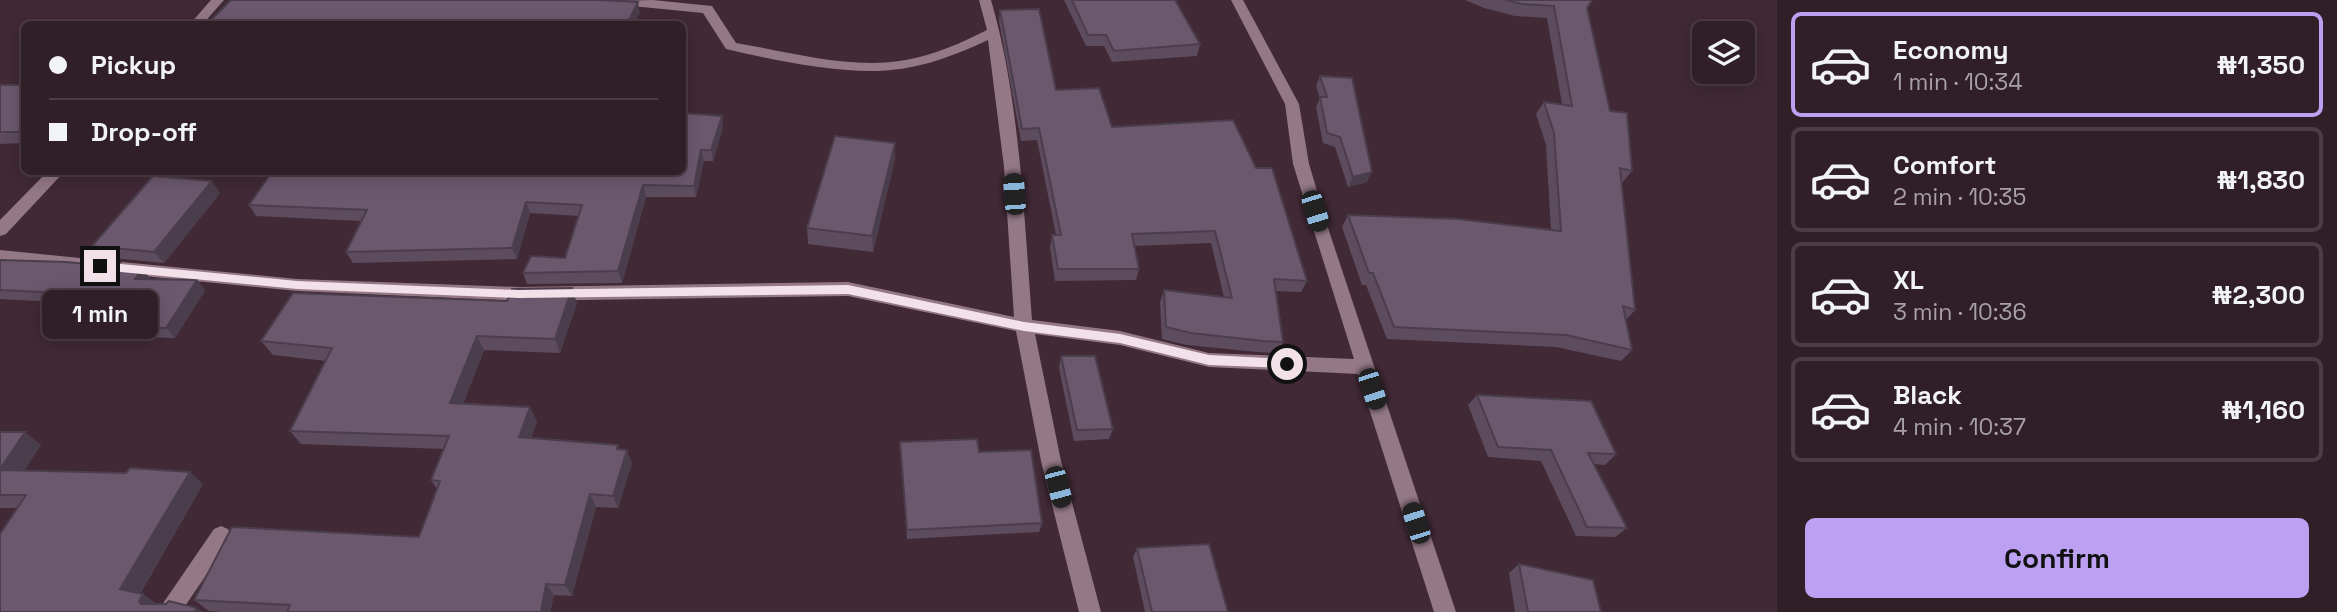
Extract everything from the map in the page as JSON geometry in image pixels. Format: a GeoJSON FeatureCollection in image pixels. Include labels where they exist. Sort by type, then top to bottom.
{"type":"FeatureCollection","features":[{"type":"Feature","properties":{"kind":"street"},"geometry":{"type":"LineString","coordinates":[[199,21],[218,0]]}},
{"type":"Feature","properties":{"kind":"street"},"geometry":{"type":"LineString","coordinates":[[985,0],[995,33],[1012,167],[1024,326],[1051,461],[1090,612]]}},
{"type":"Feature","properties":{"kind":"street"},"geometry":{"type":"LineString","coordinates":[[1237,0],[1292,104],[1301,164],[1444,612]]}},
{"type":"Feature","properties":{"kind":"street"},"geometry":{"type":"LineString","coordinates":[[622,1],[707,9],[731,46],[877,67],[953,52],[995,33]]}},
{"type":"Feature","properties":{"kind":"street"},"geometry":{"type":"LineString","coordinates":[[0,230],[53,175]]}},
{"type":"Feature","properties":{"kind":"street"},"geometry":{"type":"LineString","coordinates":[[0,256],[297,285],[519,294],[848,289],[1024,326],[1120,338],[1209,360],[1365,367]]}},
{"type":"Feature","properties":{"kind":"street"},"geometry":{"type":"LineString","coordinates":[[168,612],[221,536]]}},
{"type":"Feature","properties":{"kind":"building"},"geometry":{"type":"Polygon","coordinates":[[[231,0],[638,2],[628,21],[210,21],[231,0]]]}},
{"type":"Feature","properties":{"kind":"building"},"geometry":{"type":"Polygon","coordinates":[[[1072,0],[1175,0],[1200,44],[1114,51],[1106,35],[1088,35],[1072,0]]]}},
{"type":"Feature","properties":{"kind":"building"},"geometry":{"type":"Polygon","coordinates":[[[1506,0],[1592,0],[1587,8],[1610,111],[1627,113],[1632,171],[1620,168],[1635,310],[1623,306],[1632,350],[1566,335],[1394,327],[1373,273],[1369,273],[1348,215],[1458,219],[1561,231],[1554,133],[1544,102],[1572,106],[1554,6],[1506,0]]]}},
{"type":"Feature","properties":{"kind":"building"},"geometry":{"type":"Polygon","coordinates":[[[1039,9],[1056,90],[1099,88],[1112,127],[1233,120],[1256,168],[1272,168],[1307,281],[1274,279],[1283,342],[1191,333],[1166,327],[1164,290],[1232,298],[1215,231],[1132,234],[1139,269],[1058,269],[1052,235],[1061,235],[1039,128],[1022,129],[1000,10],[1039,9]]]}},
{"type":"Feature","properties":{"kind":"building"},"geometry":{"type":"Polygon","coordinates":[[[1320,76],[1352,78],[1372,172],[1353,177],[1340,137],[1327,133],[1320,97],[1327,97],[1320,76]]]}},
{"type":"Feature","properties":{"kind":"building"},"geometry":{"type":"Polygon","coordinates":[[[0,85],[21,85],[21,128],[18,132],[0,132],[0,85]]]}},
{"type":"Feature","properties":{"kind":"building"},"geometry":{"type":"Polygon","coordinates":[[[686,113],[722,116],[711,150],[701,150],[694,186],[643,185],[618,271],[523,273],[531,256],[565,258],[582,205],[526,202],[512,248],[346,252],[367,210],[249,205],[270,175],[686,175],[686,113]]]}},
{"type":"Feature","properties":{"kind":"building"},"geometry":{"type":"Polygon","coordinates":[[[835,136],[895,143],[872,236],[807,228],[835,136]]]}},
{"type":"Feature","properties":{"kind":"building"},"geometry":{"type":"Polygon","coordinates":[[[153,176],[212,181],[154,252],[92,246],[153,176]]]}},
{"type":"Feature","properties":{"kind":"building"},"geometry":{"type":"Polygon","coordinates":[[[0,260],[66,262],[142,269],[135,279],[197,280],[166,328],[79,326],[101,295],[0,290],[0,260]]]}},
{"type":"Feature","properties":{"kind":"building"},"geometry":{"type":"Polygon","coordinates":[[[572,288],[555,339],[477,336],[450,403],[530,407],[519,437],[618,445],[617,449],[627,450],[613,496],[590,494],[565,585],[546,584],[541,612],[287,612],[290,605],[194,600],[232,527],[419,537],[440,481],[431,480],[449,436],[290,431],[332,348],[261,341],[293,293],[507,301],[512,289],[572,288]]]}},
{"type":"Feature","properties":{"kind":"building"},"geometry":{"type":"Polygon","coordinates":[[[1061,356],[1095,356],[1113,429],[1077,430],[1061,356]]]}},
{"type":"Feature","properties":{"kind":"building"},"geometry":{"type":"Polygon","coordinates":[[[1477,395],[1591,401],[1616,454],[1588,453],[1627,528],[1587,527],[1551,450],[1498,447],[1477,395]]]}},
{"type":"Feature","properties":{"kind":"building"},"geometry":{"type":"Polygon","coordinates":[[[0,432],[25,432],[0,469],[0,432]]]}},
{"type":"Feature","properties":{"kind":"building"},"geometry":{"type":"Polygon","coordinates":[[[977,439],[979,452],[1031,450],[1042,523],[907,530],[900,442],[977,439]]]}},
{"type":"Feature","properties":{"kind":"building"},"geometry":{"type":"Polygon","coordinates":[[[130,468],[190,472],[120,589],[143,594],[139,601],[141,604],[166,604],[169,601],[197,608],[194,612],[0,612],[0,534],[26,495],[0,495],[0,470],[126,473],[130,468]]]}},
{"type":"Feature","properties":{"kind":"building"},"geometry":{"type":"Polygon","coordinates":[[[1209,544],[1228,612],[1152,612],[1137,548],[1209,544]]]}},
{"type":"Feature","properties":{"kind":"building"},"geometry":{"type":"Polygon","coordinates":[[[1519,564],[1593,580],[1601,612],[1528,612],[1519,564]]]}},
{"type":"Feature","properties":{"kind":"route"},"geometry":{"type":"LineString","coordinates":[[100,266],[297,285],[519,294],[848,289],[1024,326],[1120,338],[1209,360],[1287,364]]}}]}
